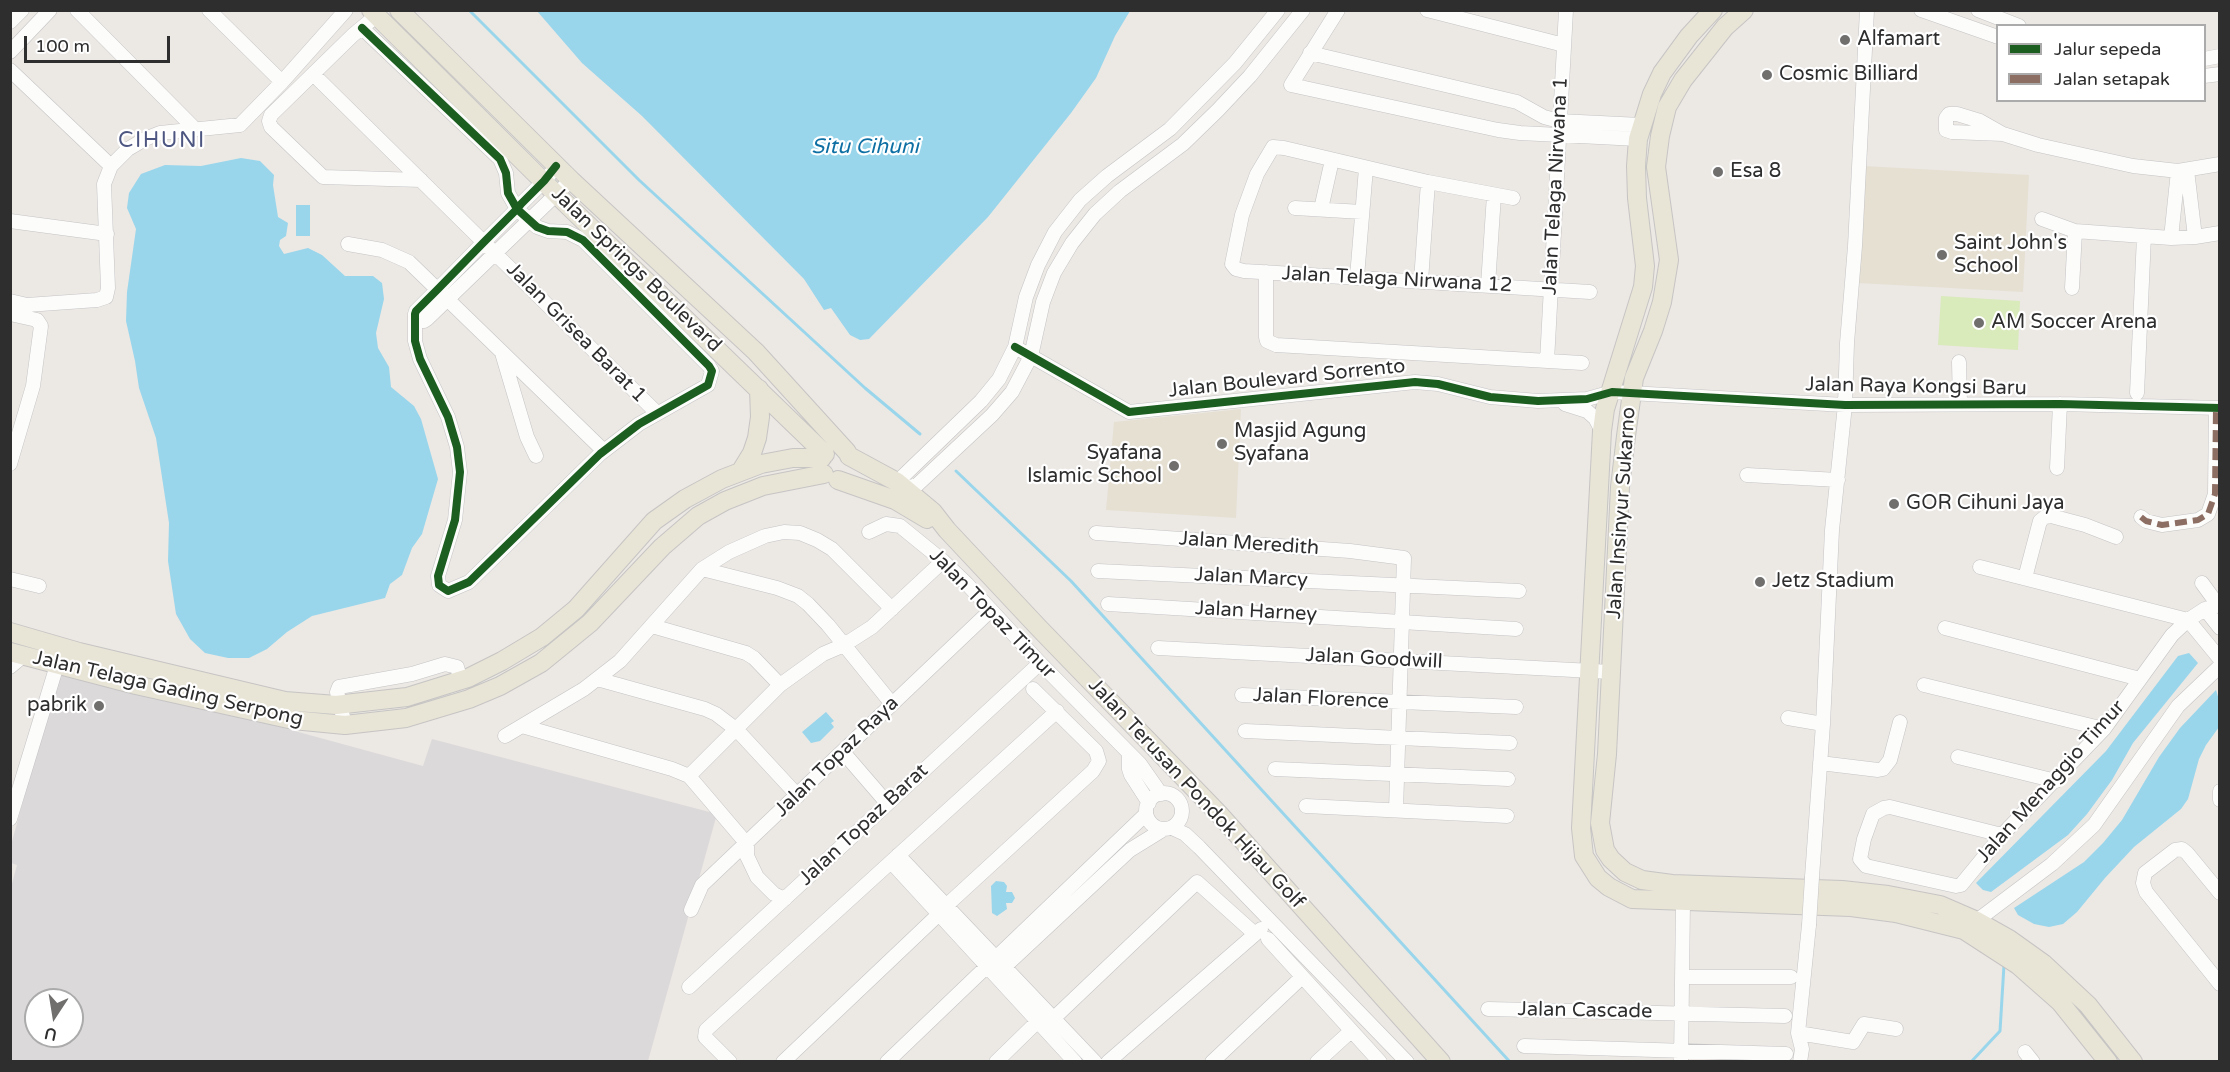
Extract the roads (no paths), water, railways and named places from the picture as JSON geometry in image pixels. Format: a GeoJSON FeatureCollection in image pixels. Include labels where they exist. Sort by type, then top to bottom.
{"type":"FeatureCollection","features":[{"type":"Feature","properties":{"kind":"main road","name":"Jalan Springs Boulevard"},"geometry":{"type":"LineString","coordinates":[[399,10],[556,166],[756,352],[848,454]]}},
{"type":"Feature","properties":{"kind":"main road","name":"Jalan Insinyur Sukarno"},"geometry":{"type":"LineString","coordinates":[[1713,10],[1689,36],[1662,72],[1639,132],[1636,198],[1645,266],[1643,287],[1605,409],[1602,431],[1582,817],[1584,856],[1598,878],[1609,887],[1632,899],[1851,907],[1970,925]]}},
{"type":"Feature","properties":{"kind":"main road","name":"Jalan Insinyur Sukarno"},"geometry":{"type":"LineString","coordinates":[[1744,10],[1725,27],[1683,80],[1667,107],[1660,136],[1656,167],[1668,260],[1666,282],[1653,331],[1634,378],[1630,402],[1620,488],[1601,835],[1605,850],[1611,859],[1625,872],[1642,880],[1672,884],[1842,890],[1888,895],[1940,905],[1970,925]]}},
{"type":"Feature","properties":{"kind":"main road","name":"Jalan Springs Boulevard"},"geometry":{"type":"LineString","coordinates":[[374,13],[550,188],[759,389],[808,439],[822,467]]}},
{"type":"Feature","properties":{"kind":"main road"},"geometry":{"type":"LineString","coordinates":[[741,471],[752,453],[757,438],[760,417],[759,389]]}},
{"type":"Feature","properties":{"kind":"main road"},"geometry":{"type":"LineString","coordinates":[[808,439],[825,428]]}},
{"type":"Feature","properties":{"kind":"main road"},"geometry":{"type":"LineString","coordinates":[[837,449],[848,454],[852,463],[851,471],[846,477],[822,467],[837,449]]}},
{"type":"Feature","properties":{"kind":"main road","name":"Jalan Terusan Pondok Hijau Golf"},"geometry":{"type":"LineString","coordinates":[[848,454],[902,485],[933,512],[1038,627],[1219,814],[1441,1062]]}},
{"type":"Feature","properties":{"kind":"main road","name":"Jalan Telaga Gading Serpong"},"geometry":{"type":"LineString","coordinates":[[10,632],[79,652],[285,701],[340,705],[407,697],[460,681],[502,661],[542,637],[576,609],[654,521],[685,499],[741,471],[761,464],[793,458],[822,467]]}},
{"type":"Feature","properties":{"kind":"main road","name":"Jalan Terusan Pondok Hijau Golf"},"geometry":{"type":"LineString","coordinates":[[822,467],[906,505],[947,530]]}},
{"type":"Feature","properties":{"kind":"main road","name":"Jalan Telaga Gading Serpong"},"geometry":{"type":"LineString","coordinates":[[15,658],[57,664],[136,685],[294,720],[345,725],[406,718],[469,699],[500,686],[541,663],[569,641],[611,602],[662,547],[698,516],[725,501],[822,467]]}},
{"type":"Feature","properties":{"kind":"main road"},"geometry":{"type":"LineString","coordinates":[[878,493],[902,485]]}},
{"type":"Feature","properties":{"kind":"main road"},"geometry":{"type":"LineString","coordinates":[[1596,552],[1617,552]]}},
{"type":"Feature","properties":{"kind":"main road"},"geometry":{"type":"LineString","coordinates":[[136,685],[140,665]]}},
{"type":"Feature","properties":{"kind":"main road"},"geometry":{"type":"LineString","coordinates":[[1970,925],[2060,1002],[2108,1062]]}},
{"type":"Feature","properties":{"kind":"main road"},"geometry":{"type":"LineString","coordinates":[[1970,925],[2009,939],[2044,964],[2088,1005],[2133,1062]]}},
{"type":"Feature","properties":{"kind":"street"},"geometry":{"type":"LineString","coordinates":[[10,22],[22,10]]}},
{"type":"Feature","properties":{"kind":"street"},"geometry":{"type":"LineString","coordinates":[[10,52],[50,10]]}},
{"type":"Feature","properties":{"kind":"street"},"geometry":{"type":"LineString","coordinates":[[77,10],[195,129]]}},
{"type":"Feature","properties":{"kind":"street"},"geometry":{"type":"LineString","coordinates":[[209,10],[282,82]]}},
{"type":"Feature","properties":{"kind":"street"},"geometry":{"type":"LineString","coordinates":[[902,485],[999,379],[1016,346],[1026,297],[1038,265],[1055,232],[1107,176],[1170,129],[1196,104],[1235,63],[1278,10]]}},
{"type":"Feature","properties":{"kind":"street"},"geometry":{"type":"LineString","coordinates":[[902,485],[917,485],[992,415],[1012,392],[1031,356],[1043,302],[1054,273],[1072,243],[1095,214],[1120,191],[1177,148],[1210,118],[1250,76],[1303,10]]}},
{"type":"Feature","properties":{"kind":"street"},"geometry":{"type":"LineString","coordinates":[[1338,10],[1291,85],[1520,133],[1559,128],[1639,132]]}},
{"type":"Feature","properties":{"kind":"street","name":"Jalan Telaga Nirwana 1"},"geometry":{"type":"LineString","coordinates":[[1547,361],[1566,10]]}},
{"type":"Feature","properties":{"kind":"street"},"geometry":{"type":"LineString","coordinates":[[1800,1062],[1802,1049],[1798,1033],[1809,925],[1823,724],[1832,530],[1845,405],[1867,10]]}},
{"type":"Feature","properties":{"kind":"street"},"geometry":{"type":"LineString","coordinates":[[1921,10],[1991,35]]}},
{"type":"Feature","properties":{"kind":"street"},"geometry":{"type":"LineString","coordinates":[[10,301],[27,305],[97,300],[105,297],[108,288],[104,184],[111,166],[128,149],[145,139],[160,134],[238,126],[282,82],[345,11]]}},
{"type":"Feature","properties":{"kind":"street"},"geometry":{"type":"LineString","coordinates":[[1431,11],[1564,45]]}},
{"type":"Feature","properties":{"kind":"street"},"geometry":{"type":"LineString","coordinates":[[374,13],[362,28],[271,115],[269,121],[271,127],[323,177],[421,180]]}},
{"type":"Feature","properties":{"kind":"street"},"geometry":{"type":"LineString","coordinates":[[1985,13],[1991,35]]}},
{"type":"Feature","properties":{"kind":"street"},"geometry":{"type":"LineString","coordinates":[[1985,13],[2014,24]]}},
{"type":"Feature","properties":{"kind":"street"},"geometry":{"type":"LineString","coordinates":[[362,28],[500,159],[506,173],[508,193],[517,209],[529,221],[548,231],[567,232],[583,240],[709,366],[711,371],[708,385],[639,424],[604,451],[469,582],[448,591],[439,585],[438,576],[455,520],[460,472],[457,447],[448,417],[420,359],[415,341],[416,311],[517,209],[550,188],[571,180]]}},
{"type":"Feature","properties":{"kind":"street"},"geometry":{"type":"LineString","coordinates":[[1253,41],[1268,54]]}},
{"type":"Feature","properties":{"kind":"street"},"geometry":{"type":"LineString","coordinates":[[1311,53],[1517,102],[1559,128]]}},
{"type":"Feature","properties":{"kind":"street"},"geometry":{"type":"LineString","coordinates":[[10,70],[111,166]]}},
{"type":"Feature","properties":{"kind":"street","name":"Jalan Grisea Barat 1"},"geometry":{"type":"LineString","coordinates":[[313,74],[657,413]]}},
{"type":"Feature","properties":{"kind":"street"},"geometry":{"type":"LineString","coordinates":[[1196,104],[1210,118]]}},
{"type":"Feature","properties":{"kind":"street"},"geometry":{"type":"LineString","coordinates":[[2003,134],[2038,145],[2102,159],[2183,171],[2220,164]]}},
{"type":"Feature","properties":{"kind":"street","name":"Jalan Telaga Nirwana 12"},"geometry":{"type":"LineString","coordinates":[[1332,160],[1273,147],[1257,174],[1242,215],[1232,256],[1233,267],[1244,271],[1590,292]]}},
{"type":"Feature","properties":{"kind":"street"},"geometry":{"type":"LineString","coordinates":[[1320,209],[1332,160],[1428,182],[1513,198]]}},
{"type":"Feature","properties":{"kind":"street"},"geometry":{"type":"LineString","coordinates":[[416,321],[424,321],[449,299],[529,221],[550,188],[556,166]]}},
{"type":"Feature","properties":{"kind":"street"},"geometry":{"type":"LineString","coordinates":[[1357,277],[1366,168]]}},
{"type":"Feature","properties":{"kind":"street"},"geometry":{"type":"LineString","coordinates":[[2183,171],[2195,237]]}},
{"type":"Feature","properties":{"kind":"street"},"geometry":{"type":"LineString","coordinates":[[2170,238],[2183,171]]}},
{"type":"Feature","properties":{"kind":"street"},"geometry":{"type":"LineString","coordinates":[[1421,281],[1428,182]]}},
{"type":"Feature","properties":{"kind":"street"},"geometry":{"type":"LineString","coordinates":[[1488,285],[1494,195]]}},
{"type":"Feature","properties":{"kind":"street"},"geometry":{"type":"LineString","coordinates":[[1295,208],[1362,212]]}},
{"type":"Feature","properties":{"kind":"street"},"geometry":{"type":"LineString","coordinates":[[1073,210],[1087,224]]}},
{"type":"Feature","properties":{"kind":"street"},"geometry":{"type":"LineString","coordinates":[[2042,219],[2074,231],[2170,238],[2220,233]]}},
{"type":"Feature","properties":{"kind":"street"},"geometry":{"type":"LineString","coordinates":[[10,222],[107,234]]}},
{"type":"Feature","properties":{"kind":"street"},"geometry":{"type":"LineString","coordinates":[[2072,288],[2074,231]]}},
{"type":"Feature","properties":{"kind":"street"},"geometry":{"type":"LineString","coordinates":[[2137,393],[2144,236]]}},
{"type":"Feature","properties":{"kind":"street"},"geometry":{"type":"LineString","coordinates":[[348,244],[382,250],[409,262],[604,451]]}},
{"type":"Feature","properties":{"kind":"street"},"geometry":{"type":"LineString","coordinates":[[1266,272],[1266,337],[1267,341],[1276,345],[1582,363]]}},
{"type":"Feature","properties":{"kind":"street"},"geometry":{"type":"LineString","coordinates":[[10,314],[36,320],[41,326],[33,386],[10,464]]}},
{"type":"Feature","properties":{"kind":"street","name":"Jalan Boulevard Sorrento"},"geometry":{"type":"LineString","coordinates":[[1016,346],[1130,412],[1415,382],[1438,384],[1490,397],[1557,401],[1587,399],[1612,392]]}},
{"type":"Feature","properties":{"kind":"street"},"geometry":{"type":"LineString","coordinates":[[502,351],[527,437],[536,456]]}},
{"type":"Feature","properties":{"kind":"street"},"geometry":{"type":"LineString","coordinates":[[1959,362],[1960,404]]}},
{"type":"Feature","properties":{"kind":"street","name":"Jalan Raya Kongsi Baru"},"geometry":{"type":"LineString","coordinates":[[1612,392],[1630,402],[1845,405],[2060,404],[2218,408]]}},
{"type":"Feature","properties":{"kind":"street","name":"Jalan Boulevard Sorrento"},"geometry":{"type":"LineString","coordinates":[[1557,401],[1587,411],[1595,418],[1602,431]]}},
{"type":"Feature","properties":{"kind":"street"},"geometry":{"type":"LineString","coordinates":[[1605,409],[1630,402]]}},
{"type":"Feature","properties":{"kind":"street"},"geometry":{"type":"LineString","coordinates":[[2057,468],[2060,404]]}},
{"type":"Feature","properties":{"kind":"street"},"geometry":{"type":"LineString","coordinates":[[2141,517],[2146,521],[2162,525],[2198,520],[2208,514],[2215,495],[2218,408]]}},
{"type":"Feature","properties":{"kind":"street"},"geometry":{"type":"LineString","coordinates":[[1747,475],[1838,480]]}},
{"type":"Feature","properties":{"kind":"street"},"geometry":{"type":"LineString","coordinates":[[2025,578],[2040,521],[2044,518],[2051,516],[2085,525],[2116,537]]}},
{"type":"Feature","properties":{"kind":"street","name":"Jalan Topaz Timur"},"geometry":{"type":"LineString","coordinates":[[868,532],[886,524],[900,526],[943,561],[1140,764],[1161,794]]}},
{"type":"Feature","properties":{"kind":"street"},"geometry":{"type":"LineString","coordinates":[[505,736],[545,714],[620,661],[702,569],[729,552],[765,536],[784,532],[800,533],[832,549],[892,609]]}},
{"type":"Feature","properties":{"kind":"street","name":"Jalan Meredith"},"geometry":{"type":"LineString","coordinates":[[1096,533],[1350,550],[1401,556],[1405,562],[1404,585]]}},
{"type":"Feature","properties":{"kind":"street"},"geometry":{"type":"LineString","coordinates":[[689,776],[780,685],[823,654],[844,645],[872,627],[943,561]]}},
{"type":"Feature","properties":{"kind":"street"},"geometry":{"type":"LineString","coordinates":[[1980,567],[2187,620],[2220,658]]}},
{"type":"Feature","properties":{"kind":"street"},"geometry":{"type":"LineString","coordinates":[[702,569],[777,588],[798,596],[818,614],[892,704]]}},
{"type":"Feature","properties":{"kind":"street","name":"Jalan Marcy"},"geometry":{"type":"LineString","coordinates":[[1098,571],[1519,591]]}},
{"type":"Feature","properties":{"kind":"street"},"geometry":{"type":"LineString","coordinates":[[10,579],[39,586]]}},
{"type":"Feature","properties":{"kind":"street"},"geometry":{"type":"LineString","coordinates":[[2202,583],[2214,606],[2220,628]]}},
{"type":"Feature","properties":{"kind":"street"},"geometry":{"type":"LineString","coordinates":[[1396,810],[1404,585]]}},
{"type":"Feature","properties":{"kind":"street","name":"Jalan Harney"},"geometry":{"type":"LineString","coordinates":[[1108,604],[1516,629]]}},
{"type":"Feature","properties":{"kind":"street","name":"Jalan Menaggio Timur"},"geometry":{"type":"LineString","coordinates":[[2002,835],[1890,807],[1880,809],[1873,814],[1859,855],[1863,864],[1958,886],[2002,835],[2104,729],[2172,635],[2187,620],[2214,606]]}},
{"type":"Feature","properties":{"kind":"street","name":"Jalan Topaz Raya"},"geometry":{"type":"LineString","coordinates":[[691,910],[702,885],[991,610]]}},
{"type":"Feature","properties":{"kind":"street"},"geometry":{"type":"LineString","coordinates":[[652,626],[746,653],[754,658],[780,685]]}},
{"type":"Feature","properties":{"kind":"street"},"geometry":{"type":"LineString","coordinates":[[1945,628],[2140,679]]}},
{"type":"Feature","properties":{"kind":"street","name":"Jalan Goodwill"},"geometry":{"type":"LineString","coordinates":[[1158,648],[1611,672]]}},
{"type":"Feature","properties":{"kind":"street","name":"Jalan Topaz Barat"},"geometry":{"type":"LineString","coordinates":[[688,987],[1040,663]]}},
{"type":"Feature","properties":{"kind":"street"},"geometry":{"type":"LineString","coordinates":[[10,819],[57,664]]}},
{"type":"Feature","properties":{"kind":"street"},"geometry":{"type":"LineString","coordinates":[[1970,925],[2052,864],[2094,825],[2178,706],[2220,666]]}},
{"type":"Feature","properties":{"kind":"street"},"geometry":{"type":"LineString","coordinates":[[597,679],[716,714],[737,730],[798,796]]}},
{"type":"Feature","properties":{"kind":"street"},"geometry":{"type":"LineString","coordinates":[[1924,685],[2104,729]]}},
{"type":"Feature","properties":{"kind":"street"},"geometry":{"type":"LineString","coordinates":[[783,1062],[1093,771],[1098,763],[1096,751],[1058,711],[1033,689]]}},
{"type":"Feature","properties":{"kind":"street","name":"Jalan Florence"},"geometry":{"type":"LineString","coordinates":[[1242,695],[1516,707]]}},
{"type":"Feature","properties":{"kind":"street"},"geometry":{"type":"LineString","coordinates":[[340,705],[345,725]]}},
{"type":"Feature","properties":{"kind":"street"},"geometry":{"type":"LineString","coordinates":[[730,1062],[705,1037],[705,1032],[1058,711]]}},
{"type":"Feature","properties":{"kind":"street"},"geometry":{"type":"LineString","coordinates":[[1788,718],[1823,724]]}},
{"type":"Feature","properties":{"kind":"street"},"geometry":{"type":"LineString","coordinates":[[1820,764],[1883,769],[1890,760],[1900,722]]}},
{"type":"Feature","properties":{"kind":"street"},"geometry":{"type":"LineString","coordinates":[[522,726],[672,769],[689,776],[747,844],[747,856],[757,877],[774,894],[785,899]]}},
{"type":"Feature","properties":{"kind":"street"},"geometry":{"type":"LineString","coordinates":[[1245,731],[1510,743]]}},
{"type":"Feature","properties":{"kind":"street"},"geometry":{"type":"LineString","coordinates":[[843,752],[887,803]]}},
{"type":"Feature","properties":{"kind":"street"},"geometry":{"type":"LineString","coordinates":[[1130,754],[1129,769],[1148,808],[1152,825],[1172,826],[1185,834],[1407,1062]]}},
{"type":"Feature","properties":{"kind":"street"},"geometry":{"type":"LineString","coordinates":[[1958,757],[2056,781]]}},
{"type":"Feature","properties":{"kind":"street"},"geometry":{"type":"LineString","coordinates":[[1275,769],[1508,779]]}},
{"type":"Feature","properties":{"kind":"street"},"geometry":{"type":"LineString","coordinates":[[2220,791],[2220,800]]}},
{"type":"Feature","properties":{"kind":"street"},"geometry":{"type":"LineString","coordinates":[[887,1062],[996,967],[1130,850],[1172,826],[1182,814],[1180,802],[1170,795],[1161,794],[996,967]]}},
{"type":"Feature","properties":{"kind":"street"},"geometry":{"type":"LineString","coordinates":[[1306,807],[1507,816]]}},
{"type":"Feature","properties":{"kind":"street"},"geometry":{"type":"LineString","coordinates":[[2220,893],[2182,849],[2175,850],[2145,873],[2143,883],[2146,892],[2220,984]]}},
{"type":"Feature","properties":{"kind":"street"},"geometry":{"type":"LineString","coordinates":[[894,858],[996,967],[1038,1021],[1075,1062]]}},
{"type":"Feature","properties":{"kind":"street"},"geometry":{"type":"LineString","coordinates":[[1054,1018],[1199,882],[1262,936],[1380,1062]]}},
{"type":"Feature","properties":{"kind":"street"},"geometry":{"type":"LineString","coordinates":[[1681,1056],[1683,902]]}},
{"type":"Feature","properties":{"kind":"street"},"geometry":{"type":"LineString","coordinates":[[1108,1062],[1262,936],[1269,921]]}},
{"type":"Feature","properties":{"kind":"street"},"geometry":{"type":"LineString","coordinates":[[996,967],[1054,1018],[1095,1062]]}},
{"type":"Feature","properties":{"kind":"street"},"geometry":{"type":"LineString","coordinates":[[1212,1062],[1302,977]]}},
{"type":"Feature","properties":{"kind":"street"},"geometry":{"type":"LineString","coordinates":[[1683,977],[1791,977]]}},
{"type":"Feature","properties":{"kind":"street","name":"Jalan Cascade"},"geometry":{"type":"LineString","coordinates":[[1488,1009],[1785,1016]]}},
{"type":"Feature","properties":{"kind":"street"},"geometry":{"type":"LineString","coordinates":[[996,1062],[1038,1021]]}},
{"type":"Feature","properties":{"kind":"street"},"geometry":{"type":"LineString","coordinates":[[1798,1033],[1853,1042],[1864,1024],[1896,1029]]}},
{"type":"Feature","properties":{"kind":"street"},"geometry":{"type":"LineString","coordinates":[[1317,1062],[1351,1031]]}},
{"type":"Feature","properties":{"kind":"street"},"geometry":{"type":"LineString","coordinates":[[1524,1046],[1681,1056],[1786,1054]]}},
{"type":"Feature","properties":{"kind":"water","name":"Situ Cihuni"},"geometry":{"type":"Polygon","coordinates":[[[537,11],[1130,11],[1115,36],[1096,78],[988,217],[869,339],[860,340],[850,335],[831,308],[824,310],[804,279],[642,116],[582,63],[537,11]]]}},
{"type":"Feature","properties":{"kind":"water"},"geometry":{"type":"Polygon","coordinates":[[[241,158],[260,161],[274,175],[273,185],[278,217],[288,223],[286,236],[280,240],[279,246],[284,254],[308,248],[322,255],[345,276],[373,276],[382,283],[384,299],[376,333],[378,348],[389,367],[391,387],[414,406],[421,419],[438,479],[422,534],[412,548],[402,575],[390,584],[385,598],[312,616],[287,632],[267,649],[249,658],[228,658],[205,653],[190,639],[176,614],[168,561],[169,523],[156,438],[139,388],[126,321],[127,292],[136,229],[127,208],[129,193],[141,174],[165,165],[201,166],[241,158]]]}},
{"type":"Feature","properties":{"kind":"water"},"geometry":{"type":"Polygon","coordinates":[[[296,205],[310,205],[310,236],[296,236],[296,205]]]}},
{"type":"Feature","properties":{"kind":"water"},"geometry":{"type":"Polygon","coordinates":[[[2189,653],[2198,663],[2133,743],[2112,780],[2087,814],[2068,835],[1991,892],[1983,890],[1976,883],[2106,751],[2178,656],[2189,653]]]}},
{"type":"Feature","properties":{"kind":"water"},"geometry":{"type":"Polygon","coordinates":[[[2216,690],[2219,700],[2219,727],[2199,759],[2188,799],[2181,809],[2134,847],[2077,912],[2063,924],[2049,927],[2034,924],[2018,915],[2014,908],[2084,862],[2103,843],[2122,820],[2159,757],[2180,728],[2216,690]]]}},
{"type":"Feature","properties":{"kind":"water"},"geometry":{"type":"Polygon","coordinates":[[[826,712],[834,721],[831,723],[834,727],[820,741],[811,743],[802,732],[826,712]]]}},
{"type":"Feature","properties":{"kind":"water"},"geometry":{"type":"Polygon","coordinates":[[[996,881],[1004,882],[1007,886],[1006,892],[1012,892],[1015,898],[1012,903],[1006,903],[1007,909],[997,916],[992,913],[991,886],[996,881]]]}},
{"type":"Feature","properties":{"kind":"waterway"},"geometry":{"type":"LineString","coordinates":[[469,10],[639,180],[865,388],[920,434]]}},
{"type":"Feature","properties":{"kind":"waterway"},"geometry":{"type":"LineString","coordinates":[[956,471],[1071,581],[1510,1062]]}},
{"type":"Feature","properties":{"kind":"waterway"},"geometry":{"type":"LineString","coordinates":[[1971,1062],[2000,1031],[2004,965]]}},
{"type":"Feature","properties":{"kind":"place","name":"Alfamart"},"geometry":{"type":"Point","coordinates":[1845,40]}},
{"type":"Feature","properties":{"kind":"place","name":"Cosmic Billiard"},"geometry":{"type":"Point","coordinates":[1767,75]}},
{"type":"Feature","properties":{"kind":"place","name":"Esa 8"},"geometry":{"type":"Point","coordinates":[1718,172]}},
{"type":"Feature","properties":{"kind":"place","name":"Saint John's School"},"geometry":{"type":"Point","coordinates":[1942,255]}},
{"type":"Feature","properties":{"kind":"place","name":"AM Soccer Arena"},"geometry":{"type":"Point","coordinates":[1979,323]}},
{"type":"Feature","properties":{"kind":"place","name":"Masjid Agung Syafana"},"geometry":{"type":"Point","coordinates":[1222,444]}},
{"type":"Feature","properties":{"kind":"place","name":"Syafana Islamic School"},"geometry":{"type":"Point","coordinates":[1174,466]}},
{"type":"Feature","properties":{"kind":"place","name":"GOR Cihuni Jaya"},"geometry":{"type":"Point","coordinates":[1894,504]}},
{"type":"Feature","properties":{"kind":"place","name":"Jetz Stadium"},"geometry":{"type":"Point","coordinates":[1760,582]}},
{"type":"Feature","properties":{"kind":"place","name":"pabrik"},"geometry":{"type":"Point","coordinates":[99,706]}},
{"type":"Feature","properties":{"kind":"district","name":"CIHUNI"},"geometry":{"type":"Point","coordinates":[162,141]}}]}
